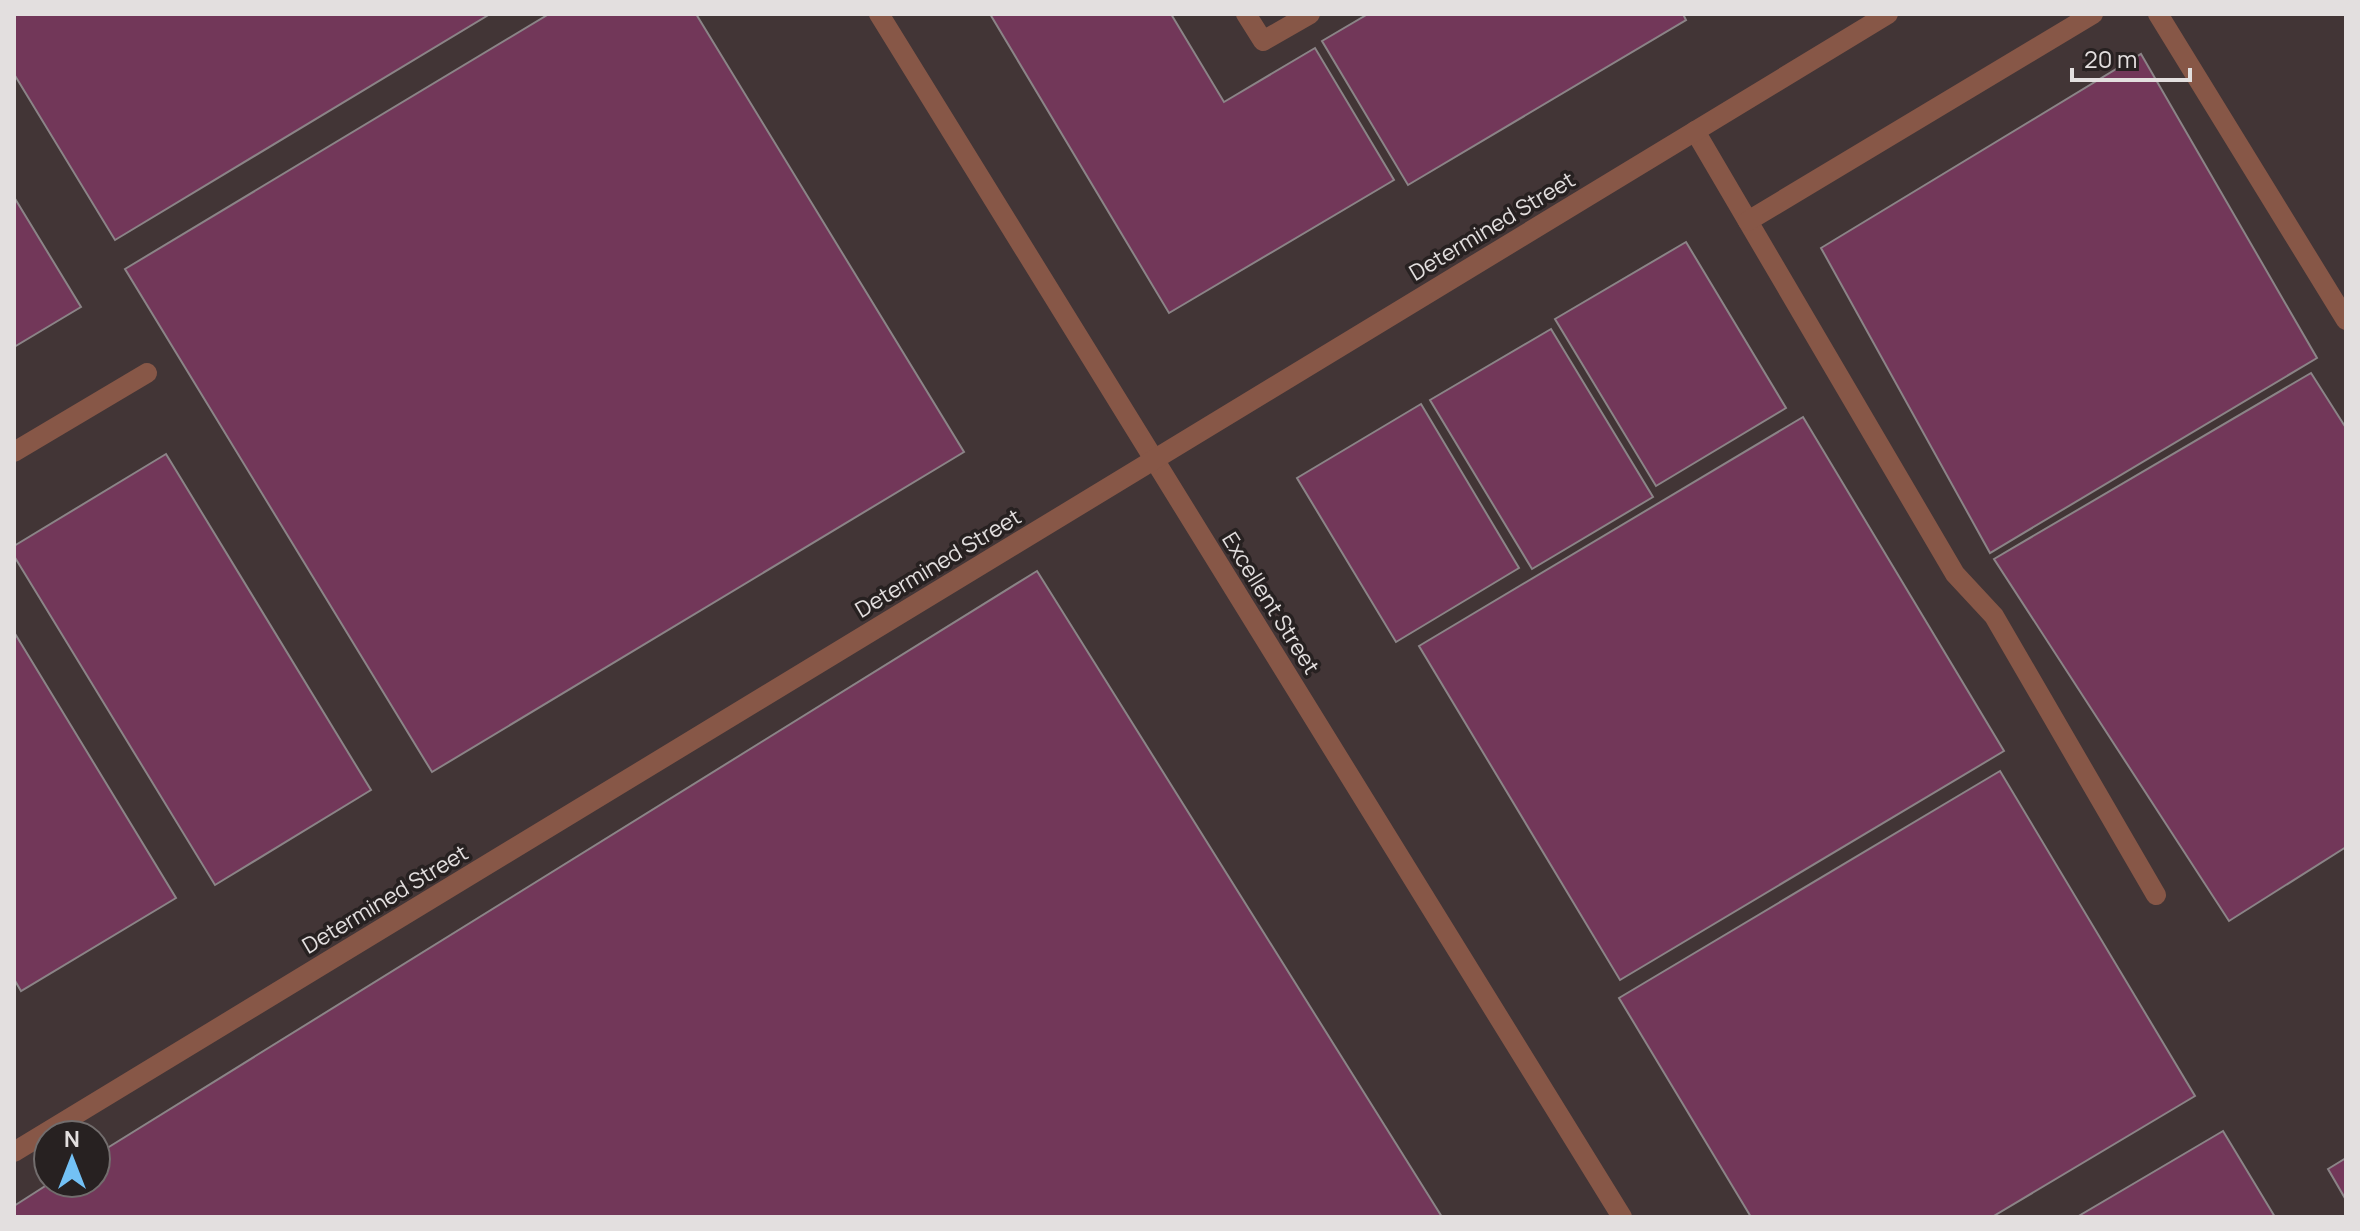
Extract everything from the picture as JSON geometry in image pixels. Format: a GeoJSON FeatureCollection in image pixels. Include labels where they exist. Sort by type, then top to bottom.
{"type":"FeatureCollection","features":[{"type":"Feature","properties":{"kind":"street","name":"Excellent Street"},"geometry":{"type":"LineString","coordinates":[[879,14],[1622,1217]]}},
{"type":"Feature","properties":{"kind":"street"},"geometry":{"type":"LineString","coordinates":[[1246,14],[1263,41],[1310,14]]}},
{"type":"Feature","properties":{"kind":"street","name":"Determined Street"},"geometry":{"type":"LineString","coordinates":[[14,1152],[1888,14]]}},
{"type":"Feature","properties":{"kind":"street"},"geometry":{"type":"LineString","coordinates":[[1748,221],[2093,14]]}},
{"type":"Feature","properties":{"kind":"street"},"geometry":{"type":"LineString","coordinates":[[2158,14],[2346,320]]}},
{"type":"Feature","properties":{"kind":"street"},"geometry":{"type":"LineString","coordinates":[[1695,131],[1955,574],[1994,616],[2156,895]]}},
{"type":"Feature","properties":{"kind":"street"},"geometry":{"type":"LineString","coordinates":[[14,452],[147,373]]}},
{"type":"Feature","properties":{"kind":"shaded area"},"geometry":{"type":"Polygon","coordinates":[[[14,14],[2346,14],[2346,1217],[14,1217],[14,14]]]}},
{"type":"Feature","properties":{"kind":"building"},"geometry":{"type":"Polygon","coordinates":[[[14,14],[490,14],[115,240],[14,74],[14,14]]]}},
{"type":"Feature","properties":{"kind":"building"},"geometry":{"type":"Polygon","coordinates":[[[549,14],[696,14],[964,452],[432,772],[125,269],[549,14]]]}},
{"type":"Feature","properties":{"kind":"building"},"geometry":{"type":"Polygon","coordinates":[[[990,14],[1171,14],[1224,102],[1315,48],[1394,180],[1169,313],[990,14]]]}},
{"type":"Feature","properties":{"kind":"building"},"geometry":{"type":"Polygon","coordinates":[[[1368,14],[1683,14],[1686,20],[1408,185],[1322,41],[1368,14]]]}},
{"type":"Feature","properties":{"kind":"building"},"geometry":{"type":"Polygon","coordinates":[[[2141,54],[2317,358],[1990,553],[1821,248],[2141,54]]]}},
{"type":"Feature","properties":{"kind":"building"},"geometry":{"type":"Polygon","coordinates":[[[14,197],[81,307],[14,347],[14,197]]]}},
{"type":"Feature","properties":{"kind":"building"},"geometry":{"type":"Polygon","coordinates":[[[1686,242],[1786,408],[1656,486],[1555,319],[1686,242]]]}},
{"type":"Feature","properties":{"kind":"building"},"geometry":{"type":"Polygon","coordinates":[[[1551,329],[1653,497],[1532,569],[1430,400],[1551,329]]]}},
{"type":"Feature","properties":{"kind":"building"},"geometry":{"type":"Polygon","coordinates":[[[2311,373],[2346,428],[2346,847],[2229,921],[1994,559],[2311,373]]]}},
{"type":"Feature","properties":{"kind":"building"},"geometry":{"type":"Polygon","coordinates":[[[1421,404],[1519,568],[1396,642],[1297,478],[1421,404]]]}},
{"type":"Feature","properties":{"kind":"building"},"geometry":{"type":"Polygon","coordinates":[[[1803,417],[2004,751],[1620,980],[1419,646],[1803,417]]]}},
{"type":"Feature","properties":{"kind":"building"},"geometry":{"type":"Polygon","coordinates":[[[166,454],[371,790],[215,885],[14,556],[14,546],[166,454]]]}},
{"type":"Feature","properties":{"kind":"building"},"geometry":{"type":"Polygon","coordinates":[[[1037,571],[1442,1217],[14,1217],[14,1206],[32,1194],[32,1199],[112,1199],[112,1145],[1037,571]]]}},
{"type":"Feature","properties":{"kind":"building"},"geometry":{"type":"Polygon","coordinates":[[[14,632],[176,898],[21,991],[14,979],[14,632]]]}},
{"type":"Feature","properties":{"kind":"building"},"geometry":{"type":"Polygon","coordinates":[[[2000,771],[2195,1096],[1992,1217],[1751,1217],[1619,998],[2000,771]]]}},
{"type":"Feature","properties":{"kind":"building"},"geometry":{"type":"Polygon","coordinates":[[[2223,1131],[2275,1217],[2077,1217],[2223,1131]]]}},
{"type":"Feature","properties":{"kind":"building"},"geometry":{"type":"Polygon","coordinates":[[[2346,1158],[2346,1200],[2328,1169],[2346,1158]]]}}]}
